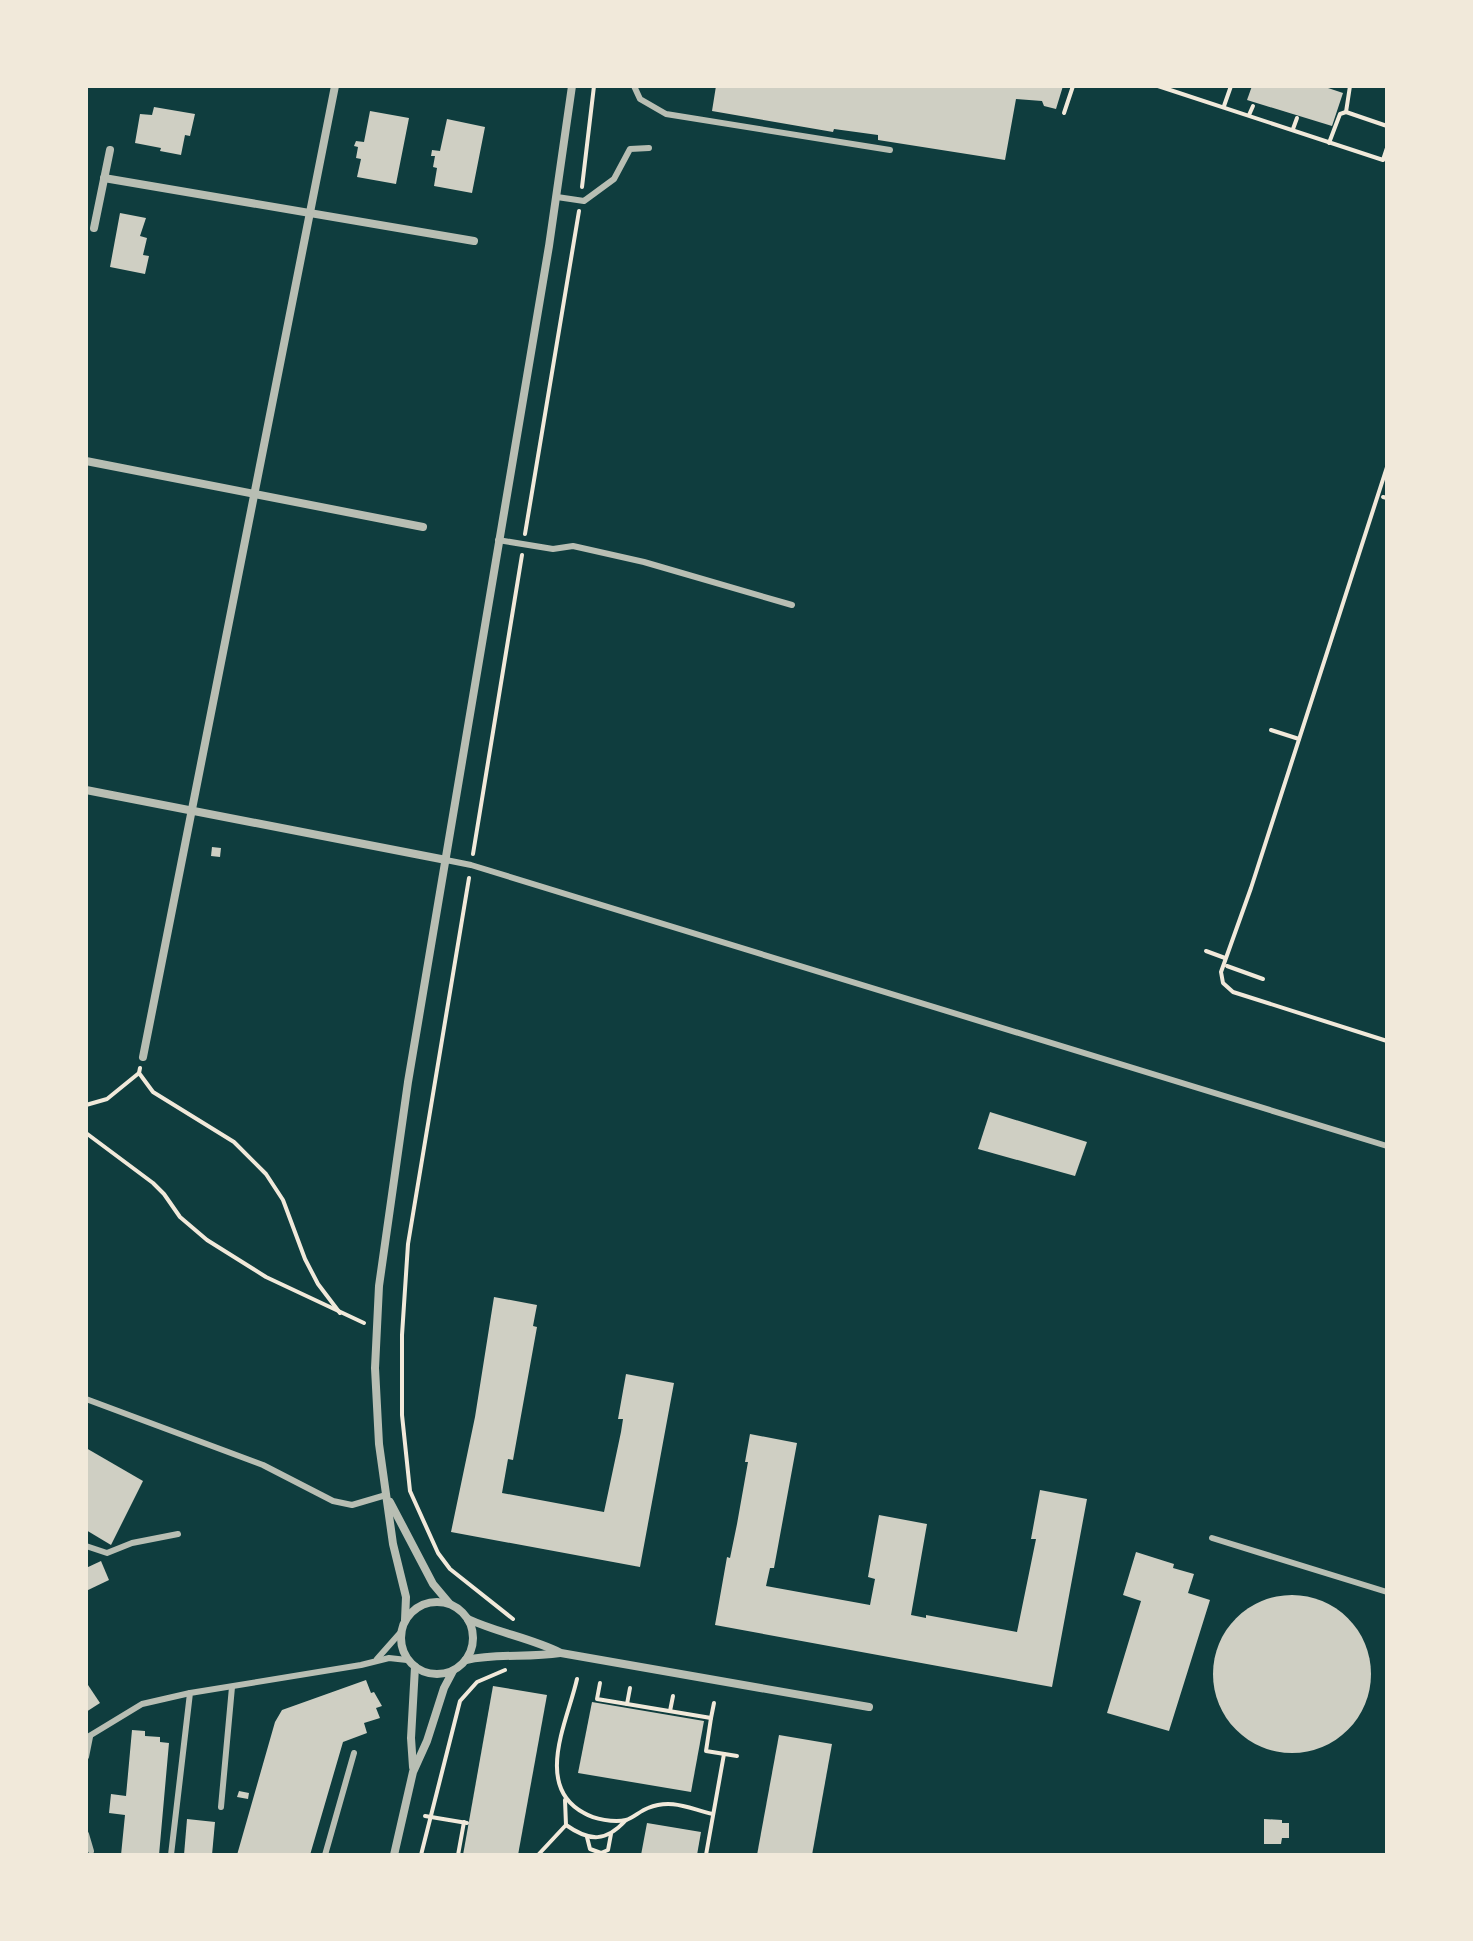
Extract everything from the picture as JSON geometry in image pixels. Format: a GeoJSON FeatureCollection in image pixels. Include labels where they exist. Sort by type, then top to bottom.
{"type":"FeatureCollection","features":[{"type":"Feature","properties":{"kind":"street"},"geometry":{"type":"LineString","coordinates":[[143,1057],[335,86]]}},
{"type":"Feature","properties":{"kind":"street"},"geometry":{"type":"LineString","coordinates":[[453,1671],[426,1673],[407,1660],[402,1650],[400,1633],[405,1620],[406,1597],[393,1544],[379,1444],[376,1328],[379,1286],[408,1082],[557,197],[572,86]]}},
{"type":"Feature","properties":{"kind":"street"},"geometry":{"type":"LineString","coordinates":[[94,228],[110,150]]}},
{"type":"Feature","properties":{"kind":"street"},"geometry":{"type":"LineString","coordinates":[[104,178],[474,241]]}},
{"type":"Feature","properties":{"kind":"street"},"geometry":{"type":"LineString","coordinates":[[86,461],[423,527]]}},
{"type":"Feature","properties":{"kind":"street"},"geometry":{"type":"LineString","coordinates":[[86,790],[446,860]]}},
{"type":"Feature","properties":{"kind":"street"},"geometry":{"type":"LineString","coordinates":[[386,1495],[433,1584],[468,1619],[539,1642],[561,1653],[869,1707]]}},
{"type":"Feature","properties":{"kind":"street"},"geometry":{"type":"LineString","coordinates":[[405,1620],[419,1606],[440,1602],[450,1604]]}},
{"type":"Feature","properties":{"kind":"street"},"geometry":{"type":"LineString","coordinates":[[466,1660],[473,1635],[468,1619]]}},
{"type":"Feature","properties":{"kind":"street"},"geometry":{"type":"LineString","coordinates":[[394,1855],[413,1772],[453,1671],[466,1660],[483,1656],[535,1657],[561,1653]]}},
{"type":"Feature","properties":{"kind":"street"},"geometry":{"type":"LineString","coordinates":[[413,1772],[411,1738],[415,1667]]}},
{"type":"Feature","properties":{"kind":"lane"},"geometry":{"type":"LineString","coordinates":[[634,86],[640,99],[666,114],[890,150]]}},
{"type":"Feature","properties":{"kind":"lane"},"geometry":{"type":"LineString","coordinates":[[557,197],[584,201],[614,179],[630,149],[649,148]]}},
{"type":"Feature","properties":{"kind":"lane"},"geometry":{"type":"LineString","coordinates":[[498,540],[553,549],[573,546],[644,562],[792,605]]}},
{"type":"Feature","properties":{"kind":"lane"},"geometry":{"type":"LineString","coordinates":[[446,860],[474,866],[1387,1146]]}},
{"type":"Feature","properties":{"kind":"lane"},"geometry":{"type":"LineString","coordinates":[[86,1399],[263,1465],[333,1501],[352,1505],[386,1495]]}},
{"type":"Feature","properties":{"kind":"lane"},"geometry":{"type":"LineString","coordinates":[[86,1546],[107,1553],[132,1543],[178,1534]]}},
{"type":"Feature","properties":{"kind":"lane"},"geometry":{"type":"LineString","coordinates":[[1212,1538],[1387,1592]]}},
{"type":"Feature","properties":{"kind":"lane"},"geometry":{"type":"LineString","coordinates":[[377,1659],[400,1633]]}},
{"type":"Feature","properties":{"kind":"lane"},"geometry":{"type":"LineString","coordinates":[[86,1757],[88,1737],[142,1704],[190,1693],[361,1665],[377,1659],[407,1660]]}},
{"type":"Feature","properties":{"kind":"lane"},"geometry":{"type":"LineString","coordinates":[[221,1807],[232,1687]]}},
{"type":"Feature","properties":{"kind":"lane"},"geometry":{"type":"LineString","coordinates":[[171,1855],[190,1693]]}},
{"type":"Feature","properties":{"kind":"lane"},"geometry":{"type":"LineString","coordinates":[[325,1855],[354,1753]]}},
{"type":"Feature","properties":{"kind":"lane"},"geometry":{"type":"LineString","coordinates":[[86,1834],[91,1851]]}},
{"type":"Feature","properties":{"kind":"path"},"geometry":{"type":"LineString","coordinates":[[1064,113],[1073,86]]}},
{"type":"Feature","properties":{"kind":"path"},"geometry":{"type":"LineString","coordinates":[[1158,86],[1385,161],[1387,148]]}},
{"type":"Feature","properties":{"kind":"path"},"geometry":{"type":"LineString","coordinates":[[1224,106],[1231,86]]}},
{"type":"Feature","properties":{"kind":"path"},"geometry":{"type":"LineString","coordinates":[[1346,112],[1350,86]]}},
{"type":"Feature","properties":{"kind":"path"},"geometry":{"type":"LineString","coordinates":[[1249,115],[1253,106]]}},
{"type":"Feature","properties":{"kind":"path"},"geometry":{"type":"LineString","coordinates":[[1329,143],[1340,114],[1346,112],[1387,126]]}},
{"type":"Feature","properties":{"kind":"path"},"geometry":{"type":"LineString","coordinates":[[1293,129],[1297,118]]}},
{"type":"Feature","properties":{"kind":"path"},"geometry":{"type":"LineString","coordinates":[[1387,467],[1221,978],[1233,992],[1387,1041]]}},
{"type":"Feature","properties":{"kind":"path"},"geometry":{"type":"LineString","coordinates":[[1271,730],[1299,739]]}},
{"type":"Feature","properties":{"kind":"path"},"geometry":{"type":"LineString","coordinates":[[1206,951],[1225,958]]}},
{"type":"Feature","properties":{"kind":"path"},"geometry":{"type":"LineString","coordinates":[[1227,966],[1263,979]]}},
{"type":"Feature","properties":{"kind":"path"},"geometry":{"type":"LineString","coordinates":[[86,1105],[119,1092],[139,1073],[143,1057]]}},
{"type":"Feature","properties":{"kind":"path"},"geometry":{"type":"LineString","coordinates":[[139,1073],[153,1092],[234,1142],[266,1174],[283,1200],[318,1284],[342,1314]]}},
{"type":"Feature","properties":{"kind":"path"},"geometry":{"type":"LineString","coordinates":[[86,1133],[153,1183],[180,1217],[207,1240],[266,1277],[376,1328]]}},
{"type":"Feature","properties":{"kind":"path"},"geometry":{"type":"LineString","coordinates":[[421,1855],[427,1816],[460,1701],[470,1687],[492,1675]]}},
{"type":"Feature","properties":{"kind":"path"},"geometry":{"type":"LineString","coordinates":[[538,1855],[566,1825],[557,1756],[577,1679]]}},
{"type":"Feature","properties":{"kind":"path"},"geometry":{"type":"LineString","coordinates":[[600,1683],[597,1699],[711,1718]]}},
{"type":"Feature","properties":{"kind":"path"},"geometry":{"type":"LineString","coordinates":[[627,1704],[630,1688]]}},
{"type":"Feature","properties":{"kind":"path"},"geometry":{"type":"LineString","coordinates":[[670,1711],[673,1696]]}},
{"type":"Feature","properties":{"kind":"path"},"geometry":{"type":"LineString","coordinates":[[714,1703],[706,1751],[737,1756]]}},
{"type":"Feature","properties":{"kind":"path"},"geometry":{"type":"LineString","coordinates":[[706,1855],[724,1754]]}},
{"type":"Feature","properties":{"kind":"path"},"geometry":{"type":"LineString","coordinates":[[565,1800],[588,1816],[626,1820]]}},
{"type":"Feature","properties":{"kind":"path"},"geometry":{"type":"LineString","coordinates":[[566,1825],[587,1837],[611,1834],[626,1820],[663,1803],[682,1804],[713,1814]]}},
{"type":"Feature","properties":{"kind":"path"},"geometry":{"type":"LineString","coordinates":[[427,1816],[466,1822],[458,1855]]}},
{"type":"Feature","properties":{"kind":"path"},"geometry":{"type":"LineString","coordinates":[[587,1837],[590,1849],[601,1853],[610,1847],[611,1834]]}},
{"type":"Feature","properties":{"kind":"building"},"geometry":{"type":"Polygon","coordinates":[[[716,86],[1063,86],[1056,109],[1044,106],[1042,101],[1016,99],[1005,160],[878,140],[878,135],[834,129],[833,132],[712,111],[716,86]]]}},
{"type":"Feature","properties":{"kind":"building"},"geometry":{"type":"Polygon","coordinates":[[[1252,86],[1322,86],[1343,93],[1332,126],[1247,100],[1252,86]]]}},
{"type":"Feature","properties":{"kind":"building"},"geometry":{"type":"Polygon","coordinates":[[[154,107],[195,114],[190,136],[185,135],[181,155],[135,143],[140,114],[152,115],[154,107]]]}},
{"type":"Feature","properties":{"kind":"building"},"geometry":{"type":"Polygon","coordinates":[[[370,111],[409,118],[396,184],[357,177],[361,159],[356,158],[358,147],[354,146],[356,141],[364,142],[370,111]]]}},
{"type":"Feature","properties":{"kind":"building"},"geometry":{"type":"Polygon","coordinates":[[[447,119],[485,127],[472,193],[434,186],[437,168],[433,167],[435,156],[431,156],[432,150],[440,151],[447,119]]]}},
{"type":"Feature","properties":{"kind":"building"},"geometry":{"type":"Polygon","coordinates":[[[120,213],[146,218],[140,236],[147,238],[143,255],[149,256],[145,274],[110,267],[120,213]]]}},
{"type":"Feature","properties":{"kind":"building"},"geometry":{"type":"Polygon","coordinates":[[[212,847],[221,848],[220,857],[211,856],[212,847]]]}},
{"type":"Feature","properties":{"kind":"building"},"geometry":{"type":"Polygon","coordinates":[[[990,1112],[1087,1142],[1075,1176],[978,1149],[990,1112]]]}},
{"type":"Feature","properties":{"kind":"building"},"geometry":{"type":"Polygon","coordinates":[[[494,1297],[537,1305],[533,1326],[537,1327],[513,1460],[508,1459],[502,1493],[604,1512],[621,1432],[623,1419],[618,1419],[626,1374],[674,1383],[640,1567],[451,1532],[475,1417],[494,1297]]]}},
{"type":"Feature","properties":{"kind":"building"},"geometry":{"type":"Polygon","coordinates":[[[750,1434],[797,1443],[774,1568],[770,1568],[766,1586],[870,1605],[875,1579],[868,1577],[879,1515],[927,1524],[911,1615],[926,1618],[926,1615],[1017,1632],[1036,1539],[1031,1539],[1040,1490],[1087,1499],[1052,1687],[715,1625],[727,1557],[730,1558],[737,1524],[750,1434]]]}},
{"type":"Feature","properties":{"kind":"building"},"geometry":{"type":"Polygon","coordinates":[[[86,1448],[143,1481],[111,1545],[86,1530],[86,1448]]]}},
{"type":"Feature","properties":{"kind":"building"},"geometry":{"type":"Polygon","coordinates":[[[1136,1552],[1194,1574],[1188,1593],[1210,1600],[1169,1731],[1107,1713],[1141,1601],[1123,1595],[1136,1552]]]}},
{"type":"Feature","properties":{"kind":"building"},"geometry":{"type":"Polygon","coordinates":[[[101,1561],[109,1580],[86,1591],[86,1568],[101,1561]]]}},
{"type":"Feature","properties":{"kind":"building"},"geometry":{"type":"Polygon","coordinates":[[[1292,1595],[1322,1601],[1348,1618],[1365,1644],[1371,1674],[1365,1704],[1348,1730],[1322,1747],[1292,1753],[1262,1747],[1236,1730],[1219,1704],[1213,1674],[1219,1644],[1236,1618],[1262,1601],[1292,1595]]]}},
{"type":"Feature","properties":{"kind":"building"},"geometry":{"type":"Polygon","coordinates":[[[366,1680],[371,1693],[374,1692],[382,1706],[376,1708],[380,1718],[364,1723],[367,1733],[343,1742],[310,1855],[237,1855],[275,1722],[282,1710],[366,1680]]]}},
{"type":"Feature","properties":{"kind":"building"},"geometry":{"type":"Polygon","coordinates":[[[86,1682],[100,1703],[86,1712],[86,1682]]]}},
{"type":"Feature","properties":{"kind":"building"},"geometry":{"type":"Polygon","coordinates":[[[493,1686],[547,1695],[518,1855],[463,1855],[493,1686]]]}},
{"type":"Feature","properties":{"kind":"building"},"geometry":{"type":"Polygon","coordinates":[[[592,1702],[704,1721],[691,1792],[578,1773],[592,1702]]]}},
{"type":"Feature","properties":{"kind":"building"},"geometry":{"type":"Polygon","coordinates":[[[132,1730],[145,1731],[145,1736],[160,1737],[160,1742],[169,1743],[159,1855],[121,1855],[125,1815],[109,1813],[111,1794],[126,1796],[132,1730]]]}},
{"type":"Feature","properties":{"kind":"building"},"geometry":{"type":"Polygon","coordinates":[[[779,1735],[832,1744],[812,1855],[757,1855],[779,1735]]]}},
{"type":"Feature","properties":{"kind":"building"},"geometry":{"type":"Polygon","coordinates":[[[239,1791],[249,1793],[248,1799],[237,1797],[239,1791]]]}},
{"type":"Feature","properties":{"kind":"building"},"geometry":{"type":"Polygon","coordinates":[[[187,1819],[215,1822],[212,1855],[184,1855],[187,1819]]]}},
{"type":"Feature","properties":{"kind":"building"},"geometry":{"type":"Polygon","coordinates":[[[1264,1819],[1289,1823],[1289,1838],[1282,1838],[1281,1844],[1264,1844],[1264,1819]]]}},
{"type":"Feature","properties":{"kind":"building"},"geometry":{"type":"Polygon","coordinates":[[[647,1823],[701,1832],[697,1855],[641,1855],[647,1823]]]}}]}
